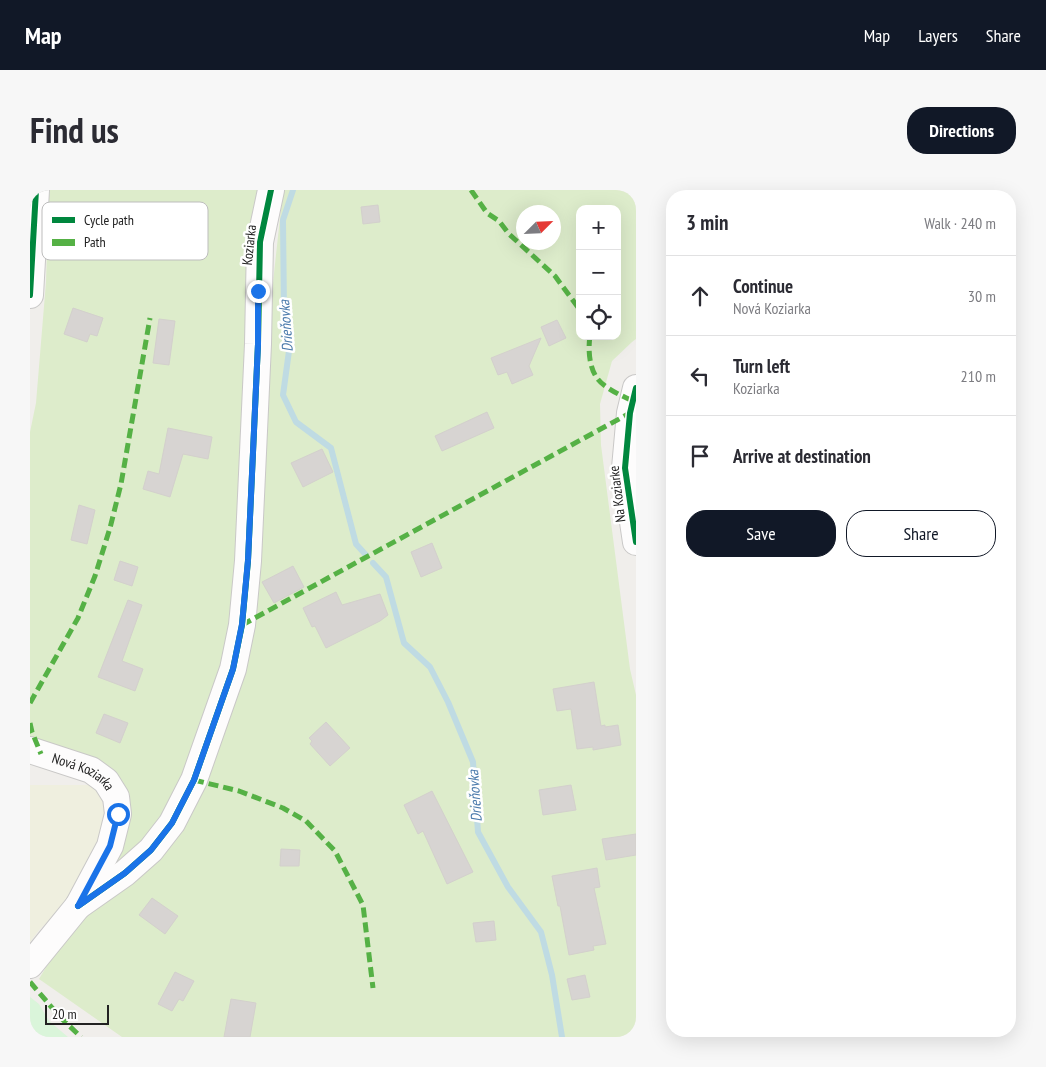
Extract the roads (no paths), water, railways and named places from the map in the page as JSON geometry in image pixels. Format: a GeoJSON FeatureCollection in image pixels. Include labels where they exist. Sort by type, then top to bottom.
{"type":"FeatureCollection","features":[{"type":"Feature","properties":{"kind":"street"},"geometry":{"type":"LineString","coordinates":[[30,295],[36,190]]}},
{"type":"Feature","properties":{"kind":"street","name":"Koziarka"},"geometry":{"type":"LineString","coordinates":[[78,906],[125,873],[151,850],[172,823],[194,780],[233,669],[242,624],[248,560],[258,344],[260,242],[271,190]]}},
{"type":"Feature","properties":{"kind":"street","name":"Na Koziarke"},"geometry":{"type":"LineString","coordinates":[[636,388],[630,413],[625,468],[636,542]]}},
{"type":"Feature","properties":{"kind":"street","name":"Nová Koziarka"},"geometry":{"type":"LineString","coordinates":[[30,750],[91,770],[106,781],[116,796],[118,814],[110,846],[78,906],[30,965]]}},
{"type":"Feature","properties":{"kind":"waterway","name":"Drieňovka"},"geometry":{"type":"LineString","coordinates":[[293,190],[283,220],[284,311],[289,351],[283,395],[296,422],[331,448],[356,544],[366,555]]}},
{"type":"Feature","properties":{"kind":"waterway","name":"Drieňovka"},"geometry":{"type":"LineString","coordinates":[[373,563],[386,577],[404,643],[430,667],[448,702],[473,762],[478,832],[508,887],[541,932],[552,975],[562,1037]]}}]}
